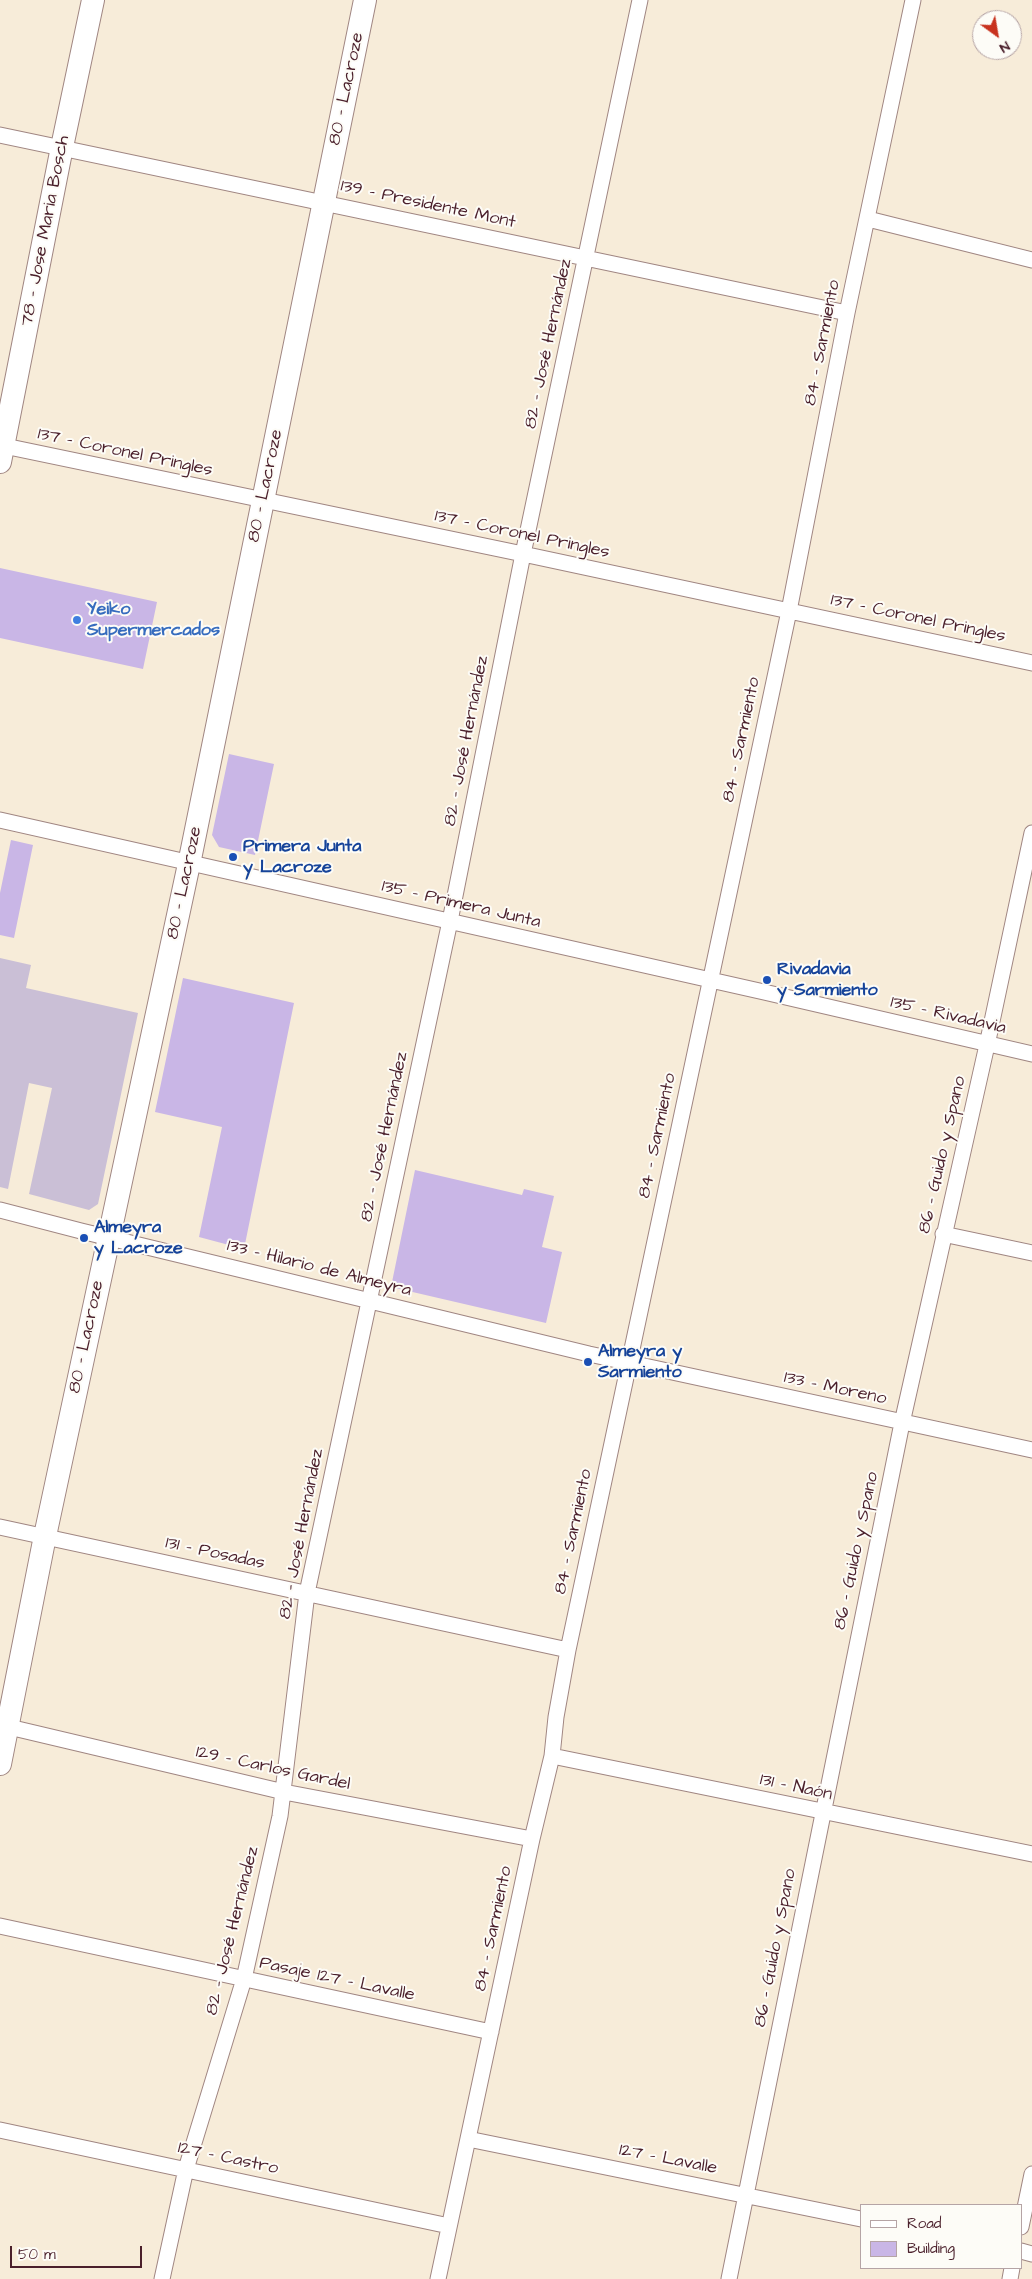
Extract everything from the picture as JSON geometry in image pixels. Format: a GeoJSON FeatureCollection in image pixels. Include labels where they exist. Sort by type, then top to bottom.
{"type":"FeatureCollection","features":[{"type":"Feature","properties":{"kind":"street","name":"78 - Jose Maria Bosch"},"geometry":{"type":"LineString","coordinates":[[1,451],[93,0]]}},
{"type":"Feature","properties":{"kind":"street","name":"80 - Lacroze"},"geometry":{"type":"LineString","coordinates":[[0,1764],[9,1727],[45,1536],[189,864],[365,0]]}},
{"type":"Feature","properties":{"kind":"street","name":"82 - José Hernández"},"geometry":{"type":"LineString","coordinates":[[162,2279],[186,2168],[244,1979],[284,1792],[307,1593],[450,921],[523,554],[640,0]]}},
{"type":"Feature","properties":{"kind":"street","name":"84 - Sarmiento"},"geometry":{"type":"LineString","coordinates":[[438,2279],[532,1839],[552,1756],[556,1717],[568,1650],[789,611],[847,313],[913,0]]}},
{"type":"Feature","properties":{"kind":"street","name":"139 - Presidente Mont"},"geometry":{"type":"LineString","coordinates":[[0,134],[847,313]]}},
{"type":"Feature","properties":{"kind":"street"},"geometry":{"type":"LineString","coordinates":[[868,219],[1032,260]]}},
{"type":"Feature","properties":{"kind":"street","name":"137 - Coronel Pringles"},"geometry":{"type":"LineString","coordinates":[[1,451],[263,500],[1032,663]]}},
{"type":"Feature","properties":{"kind":"street","name":"135 - Primera Junta"},"geometry":{"type":"LineString","coordinates":[[0,820],[710,980]]}},
{"type":"Feature","properties":{"kind":"street","name":"86 - Guido y Spano"},"geometry":{"type":"LineString","coordinates":[[729,2279],[902,1423],[987,1045],[1032,833]]}},
{"type":"Feature","properties":{"kind":"street","name":"135 - Rivadavia"},"geometry":{"type":"LineString","coordinates":[[710,980],[1032,1054]]}},
{"type":"Feature","properties":{"kind":"street","name":"133 - Hilario de Almeyra"},"geometry":{"type":"LineString","coordinates":[[0,1210],[629,1364]]}},
{"type":"Feature","properties":{"kind":"street"},"geometry":{"type":"LineString","coordinates":[[943,1234],[1032,1253]]}},
{"type":"Feature","properties":{"kind":"street","name":"133 - Moreno"},"geometry":{"type":"LineString","coordinates":[[629,1364],[1032,1450]]}},
{"type":"Feature","properties":{"kind":"street","name":"131 - Posadas"},"geometry":{"type":"LineString","coordinates":[[0,1527],[568,1650]]}},
{"type":"Feature","properties":{"kind":"street","name":"129 - Carlos Gardel"},"geometry":{"type":"LineString","coordinates":[[9,1727],[284,1792],[532,1839]]}},
{"type":"Feature","properties":{"kind":"street","name":"131 - Naón"},"geometry":{"type":"LineString","coordinates":[[552,1756],[822,1813],[1032,1854]]}},
{"type":"Feature","properties":{"kind":"street","name":"Pasaje 127 - Lavalle"},"geometry":{"type":"LineString","coordinates":[[0,1926],[491,2032]]}},
{"type":"Feature","properties":{"kind":"street","name":"127 - Castro"},"geometry":{"type":"LineString","coordinates":[[0,2130],[186,2168],[449,2226]]}},
{"type":"Feature","properties":{"kind":"street","name":"127 - Lavalle"},"geometry":{"type":"LineString","coordinates":[[468,2139],[860,2219]]}},
{"type":"Feature","properties":{"kind":"street"},"geometry":{"type":"LineString","coordinates":[[1022,2222],[1032,2174]]}},
{"type":"Feature","properties":{"kind":"shaded area"},"geometry":{"type":"Polygon","coordinates":[[[0,958],[31,965],[26,988],[138,1013],[98,1204],[89,1210],[29,1194],[52,1088],[29,1083],[8,1189],[0,1187],[0,958]]]}},
{"type":"Feature","properties":{"kind":"building","name":"Yeiko Supermercados"},"geometry":{"type":"Polygon","coordinates":[[[0,568],[157,602],[143,669],[0,638],[0,568]]]}},
{"type":"Feature","properties":{"kind":"building"},"geometry":{"type":"Polygon","coordinates":[[[229,754],[274,764],[255,855],[219,847],[212,835],[229,754]]]}},
{"type":"Feature","properties":{"kind":"building"},"geometry":{"type":"Polygon","coordinates":[[[11,840],[33,845],[14,938],[0,935],[0,893],[11,840]]]}},
{"type":"Feature","properties":{"kind":"building"},"geometry":{"type":"Polygon","coordinates":[[[183,978],[294,1003],[244,1249],[199,1237],[222,1127],[155,1112],[183,978]]]}},
{"type":"Feature","properties":{"kind":"building"},"geometry":{"type":"Polygon","coordinates":[[[415,1170],[522,1195],[524,1189],[554,1196],[542,1247],[562,1252],[546,1323],[391,1287],[415,1170]]]}},
{"type":"Feature","properties":{"kind":"place","name":"Yeiko Supermercados"},"geometry":{"type":"Point","coordinates":[77,620]}},
{"type":"Feature","properties":{"kind":"place","name":"Primera Junta y Lacroze"},"geometry":{"type":"Point","coordinates":[233,857]}},
{"type":"Feature","properties":{"kind":"place","name":"Rivadavia y Sarmiento"},"geometry":{"type":"Point","coordinates":[767,980]}},
{"type":"Feature","properties":{"kind":"place","name":"Almeyra y Lacroze"},"geometry":{"type":"Point","coordinates":[84,1238]}},
{"type":"Feature","properties":{"kind":"place","name":"Almeyra y Sarmiento"},"geometry":{"type":"Point","coordinates":[588,1362]}}]}
